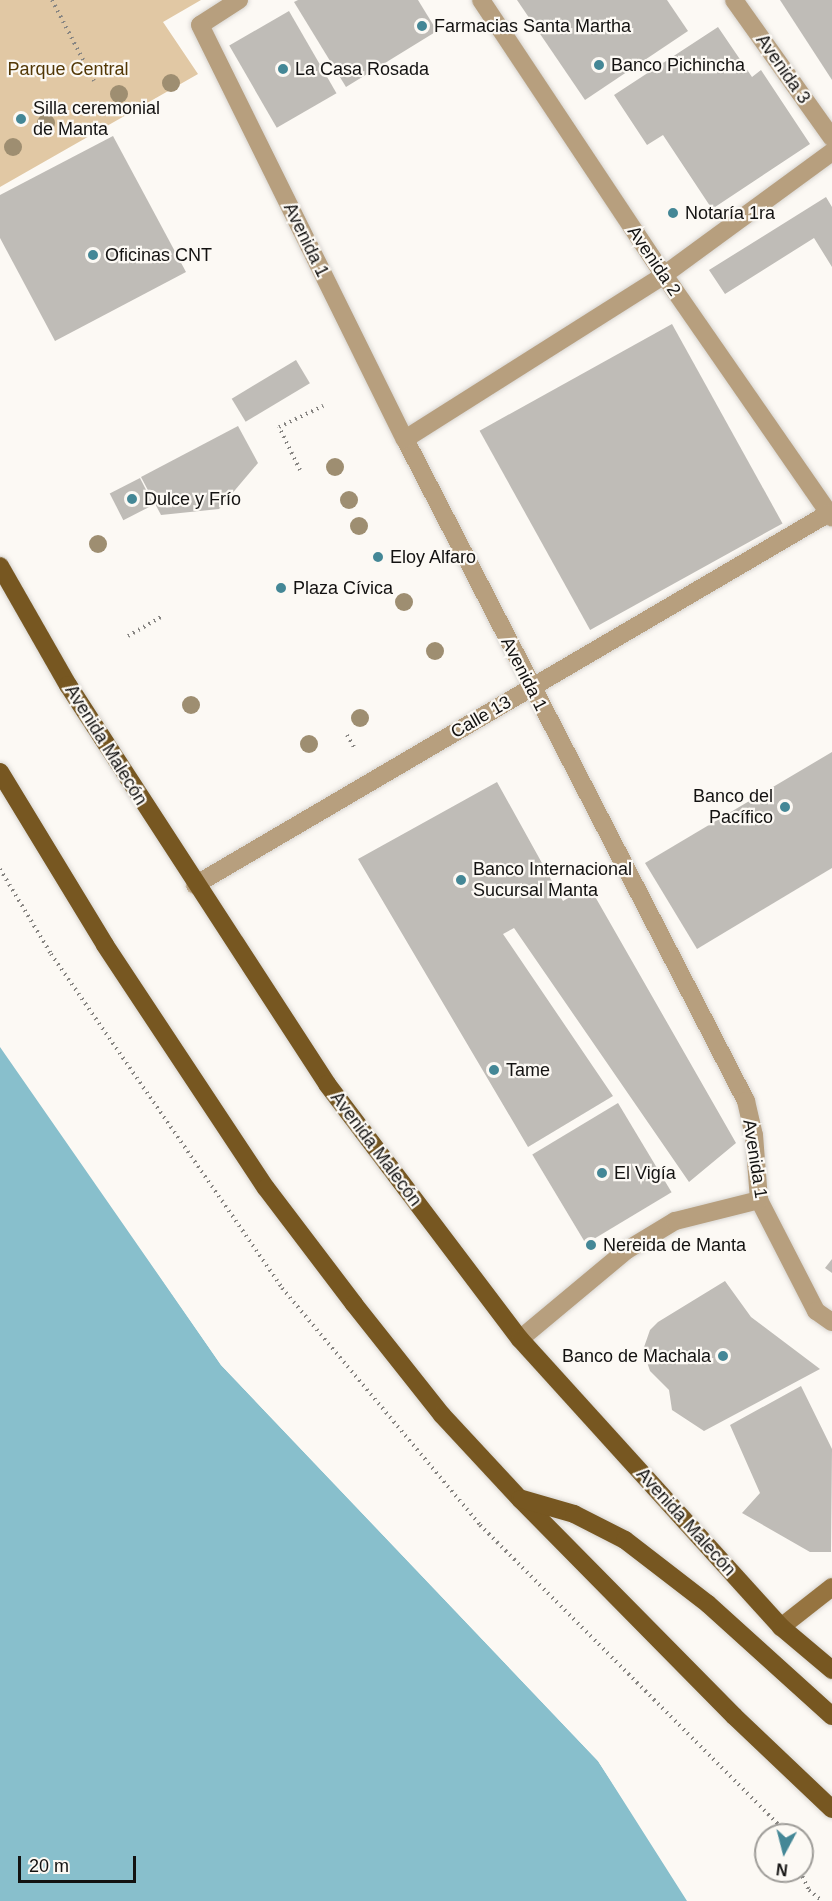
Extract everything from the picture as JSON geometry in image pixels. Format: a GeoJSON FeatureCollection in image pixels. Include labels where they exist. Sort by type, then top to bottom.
{"type":"FeatureCollection","features":[{"type":"Feature","properties":{"kind":"main road","name":"Avenida Malecón"},"geometry":{"type":"LineString","coordinates":[[0,566],[68,685],[195,885],[327,1084],[520,1339],[781,1627],[832,1670]]}},
{"type":"Feature","properties":{"kind":"main road"},"geometry":{"type":"LineString","coordinates":[[0,772],[105,945],[266,1188],[442,1414],[520,1499],[734,1716],[832,1809]]}},
{"type":"Feature","properties":{"kind":"main road"},"geometry":{"type":"LineString","coordinates":[[520,1499],[574,1514],[625,1540],[708,1604],[832,1716]]}},
{"type":"Feature","properties":{"kind":"street","name":"Avenida 1"},"geometry":{"type":"LineString","coordinates":[[239,0],[200,25],[405,439],[746,1101],[754,1136],[759,1200],[816,1311],[832,1322]]}},
{"type":"Feature","properties":{"kind":"street","name":"Avenida 2"},"geometry":{"type":"LineString","coordinates":[[482,0],[664,275],[831,516]]}},
{"type":"Feature","properties":{"kind":"street","name":"Avenida 3"},"geometry":{"type":"LineString","coordinates":[[734,0],[832,138]]}},
{"type":"Feature","properties":{"kind":"street"},"geometry":{"type":"LineString","coordinates":[[405,439],[664,275],[832,152]]}},
{"type":"Feature","properties":{"kind":"street","name":"Calle 13"},"geometry":{"type":"LineString","coordinates":[[195,885],[531,687],[831,516]]}},
{"type":"Feature","properties":{"kind":"street"},"geometry":{"type":"LineString","coordinates":[[520,1339],[627,1250],[675,1221],[759,1200]]}},
{"type":"Feature","properties":{"kind":"street"},"geometry":{"type":"LineString","coordinates":[[781,1627],[832,1587]]}},
{"type":"Feature","properties":{"kind":"path"},"geometry":{"type":"LineString","coordinates":[[52,0],[94,81]]}},
{"type":"Feature","properties":{"kind":"path"},"geometry":{"type":"LineString","coordinates":[[300,470],[279,427],[324,406]]}},
{"type":"Feature","properties":{"kind":"path"},"geometry":{"type":"LineString","coordinates":[[128,636],[162,616]]}},
{"type":"Feature","properties":{"kind":"path"},"geometry":{"type":"LineString","coordinates":[[347,735],[355,749]]}},
{"type":"Feature","properties":{"kind":"path"},"geometry":{"type":"LineString","coordinates":[[806,1883],[809,1890],[822,1901]]}},
{"type":"Feature","properties":{"kind":"green space","name":"Parque Central"},"geometry":{"type":"Polygon","coordinates":[[[0,0],[201,0],[163,22],[198,74],[0,187],[0,0]]]}},
{"type":"Feature","properties":{"kind":"water"},"geometry":{"type":"Polygon","coordinates":[[[0,1047],[221,1365],[598,1761],[687,1901],[0,1901],[0,1047]]]}},
{"type":"Feature","properties":{"kind":"pier"},"geometry":{"type":"Polygon","coordinates":[[[0,1044],[223,1363],[600,1759],[690,1901],[598,1761],[221,1365],[0,1044]]]}},
{"type":"Feature","properties":{"kind":"building"},"geometry":{"type":"Polygon","coordinates":[[[298,0],[418,0],[437,31],[346,87],[294,2],[298,0]]]}},
{"type":"Feature","properties":{"kind":"building","name":"Banco Pichincha"},"geometry":{"type":"Polygon","coordinates":[[[517,0],[667,0],[688,31],[585,100],[517,0]]]}},
{"type":"Feature","properties":{"kind":"building"},"geometry":{"type":"Polygon","coordinates":[[[780,0],[832,0],[832,80],[780,0]]]}},
{"type":"Feature","properties":{"kind":"building","name":"La Casa Rosada"},"geometry":{"type":"Polygon","coordinates":[[[289,11],[336,93],[277,128],[229,46],[289,11]]]}},
{"type":"Feature","properties":{"kind":"building"},"geometry":{"type":"Polygon","coordinates":[[[718,27],[752,77],[761,70],[810,144],[712,209],[663,135],[647,145],[614,95],[718,27]]]}},
{"type":"Feature","properties":{"kind":"building","name":"Oficinas CNT"},"geometry":{"type":"Polygon","coordinates":[[[113,136],[186,272],[55,341],[0,238],[0,195],[113,136]]]}},
{"type":"Feature","properties":{"kind":"building"},"geometry":{"type":"Polygon","coordinates":[[[826,197],[832,207],[832,267],[814,238],[725,294],[709,270],[826,197]]]}},
{"type":"Feature","properties":{"kind":"building"},"geometry":{"type":"Polygon","coordinates":[[[672,324],[783,523],[590,630],[480,431],[672,324]]]}},
{"type":"Feature","properties":{"kind":"building"},"geometry":{"type":"Polygon","coordinates":[[[296,360],[310,383],[246,422],[232,399],[296,360]]]}},
{"type":"Feature","properties":{"kind":"building"},"geometry":{"type":"Polygon","coordinates":[[[238,426],[258,463],[219,509],[161,515],[141,477],[238,426]]]}},
{"type":"Feature","properties":{"kind":"building","name":"Dulce y Frío"},"geometry":{"type":"Polygon","coordinates":[[[140,478],[154,505],[123,520],[110,493],[140,478]]]}},
{"type":"Feature","properties":{"kind":"building","name":"Banco del Pacífico"},"geometry":{"type":"Polygon","coordinates":[[[832,752],[832,868],[697,949],[645,863],[832,752]]]}},
{"type":"Feature","properties":{"kind":"building"},"geometry":{"type":"Polygon","coordinates":[[[497,782],[563,901],[589,886],[736,1143],[689,1182],[514,928],[503,934],[613,1096],[528,1147],[358,859],[497,782]]]}},
{"type":"Feature","properties":{"kind":"building","name":"El Vigía"},"geometry":{"type":"Polygon","coordinates":[[[618,1103],[672,1192],[586,1244],[532,1155],[618,1103]]]}},
{"type":"Feature","properties":{"kind":"building"},"geometry":{"type":"Polygon","coordinates":[[[832,1259],[832,1273],[825,1268],[832,1259]]]}},
{"type":"Feature","properties":{"kind":"building","name":"Banco de Machala"},"geometry":{"type":"Polygon","coordinates":[[[725,1281],[751,1317],[820,1369],[704,1431],[672,1410],[669,1390],[650,1371],[643,1350],[650,1330],[658,1322],[725,1281]]]}},
{"type":"Feature","properties":{"kind":"building"},"geometry":{"type":"Polygon","coordinates":[[[801,1386],[832,1449],[831,1552],[810,1552],[742,1513],[760,1493],[730,1425],[801,1386]]]}},
{"type":"Feature","properties":{"kind":"place","name":"Farmacias Santa Martha"},"geometry":{"type":"Point","coordinates":[422,26]}},
{"type":"Feature","properties":{"kind":"place","name":"Banco Pichincha"},"geometry":{"type":"Point","coordinates":[599,65]}},
{"type":"Feature","properties":{"kind":"place","name":"La Casa Rosada"},"geometry":{"type":"Point","coordinates":[283,69]}},
{"type":"Feature","properties":{"kind":"place","name":"Silla ceremonial de Manta"},"geometry":{"type":"Point","coordinates":[21,119]}},
{"type":"Feature","properties":{"kind":"place","name":"Notaría 1ra"},"geometry":{"type":"Point","coordinates":[673,213]}},
{"type":"Feature","properties":{"kind":"place","name":"Oficinas CNT"},"geometry":{"type":"Point","coordinates":[93,255]}},
{"type":"Feature","properties":{"kind":"place","name":"Dulce y Frío"},"geometry":{"type":"Point","coordinates":[132,499]}},
{"type":"Feature","properties":{"kind":"place","name":"Eloy Alfaro"},"geometry":{"type":"Point","coordinates":[378,557]}},
{"type":"Feature","properties":{"kind":"place","name":"Plaza Cívica"},"geometry":{"type":"Point","coordinates":[281,588]}},
{"type":"Feature","properties":{"kind":"place","name":"Banco del Pacífico"},"geometry":{"type":"Point","coordinates":[785,807]}},
{"type":"Feature","properties":{"kind":"place","name":"Banco Internacional Sucursal Manta"},"geometry":{"type":"Point","coordinates":[461,880]}},
{"type":"Feature","properties":{"kind":"place","name":"Tame"},"geometry":{"type":"Point","coordinates":[494,1070]}},
{"type":"Feature","properties":{"kind":"place","name":"El Vigía"},"geometry":{"type":"Point","coordinates":[602,1173]}},
{"type":"Feature","properties":{"kind":"place","name":"Nereida de Manta"},"geometry":{"type":"Point","coordinates":[591,1245]}},
{"type":"Feature","properties":{"kind":"place","name":"Banco de Machala"},"geometry":{"type":"Point","coordinates":[723,1356]}}]}
